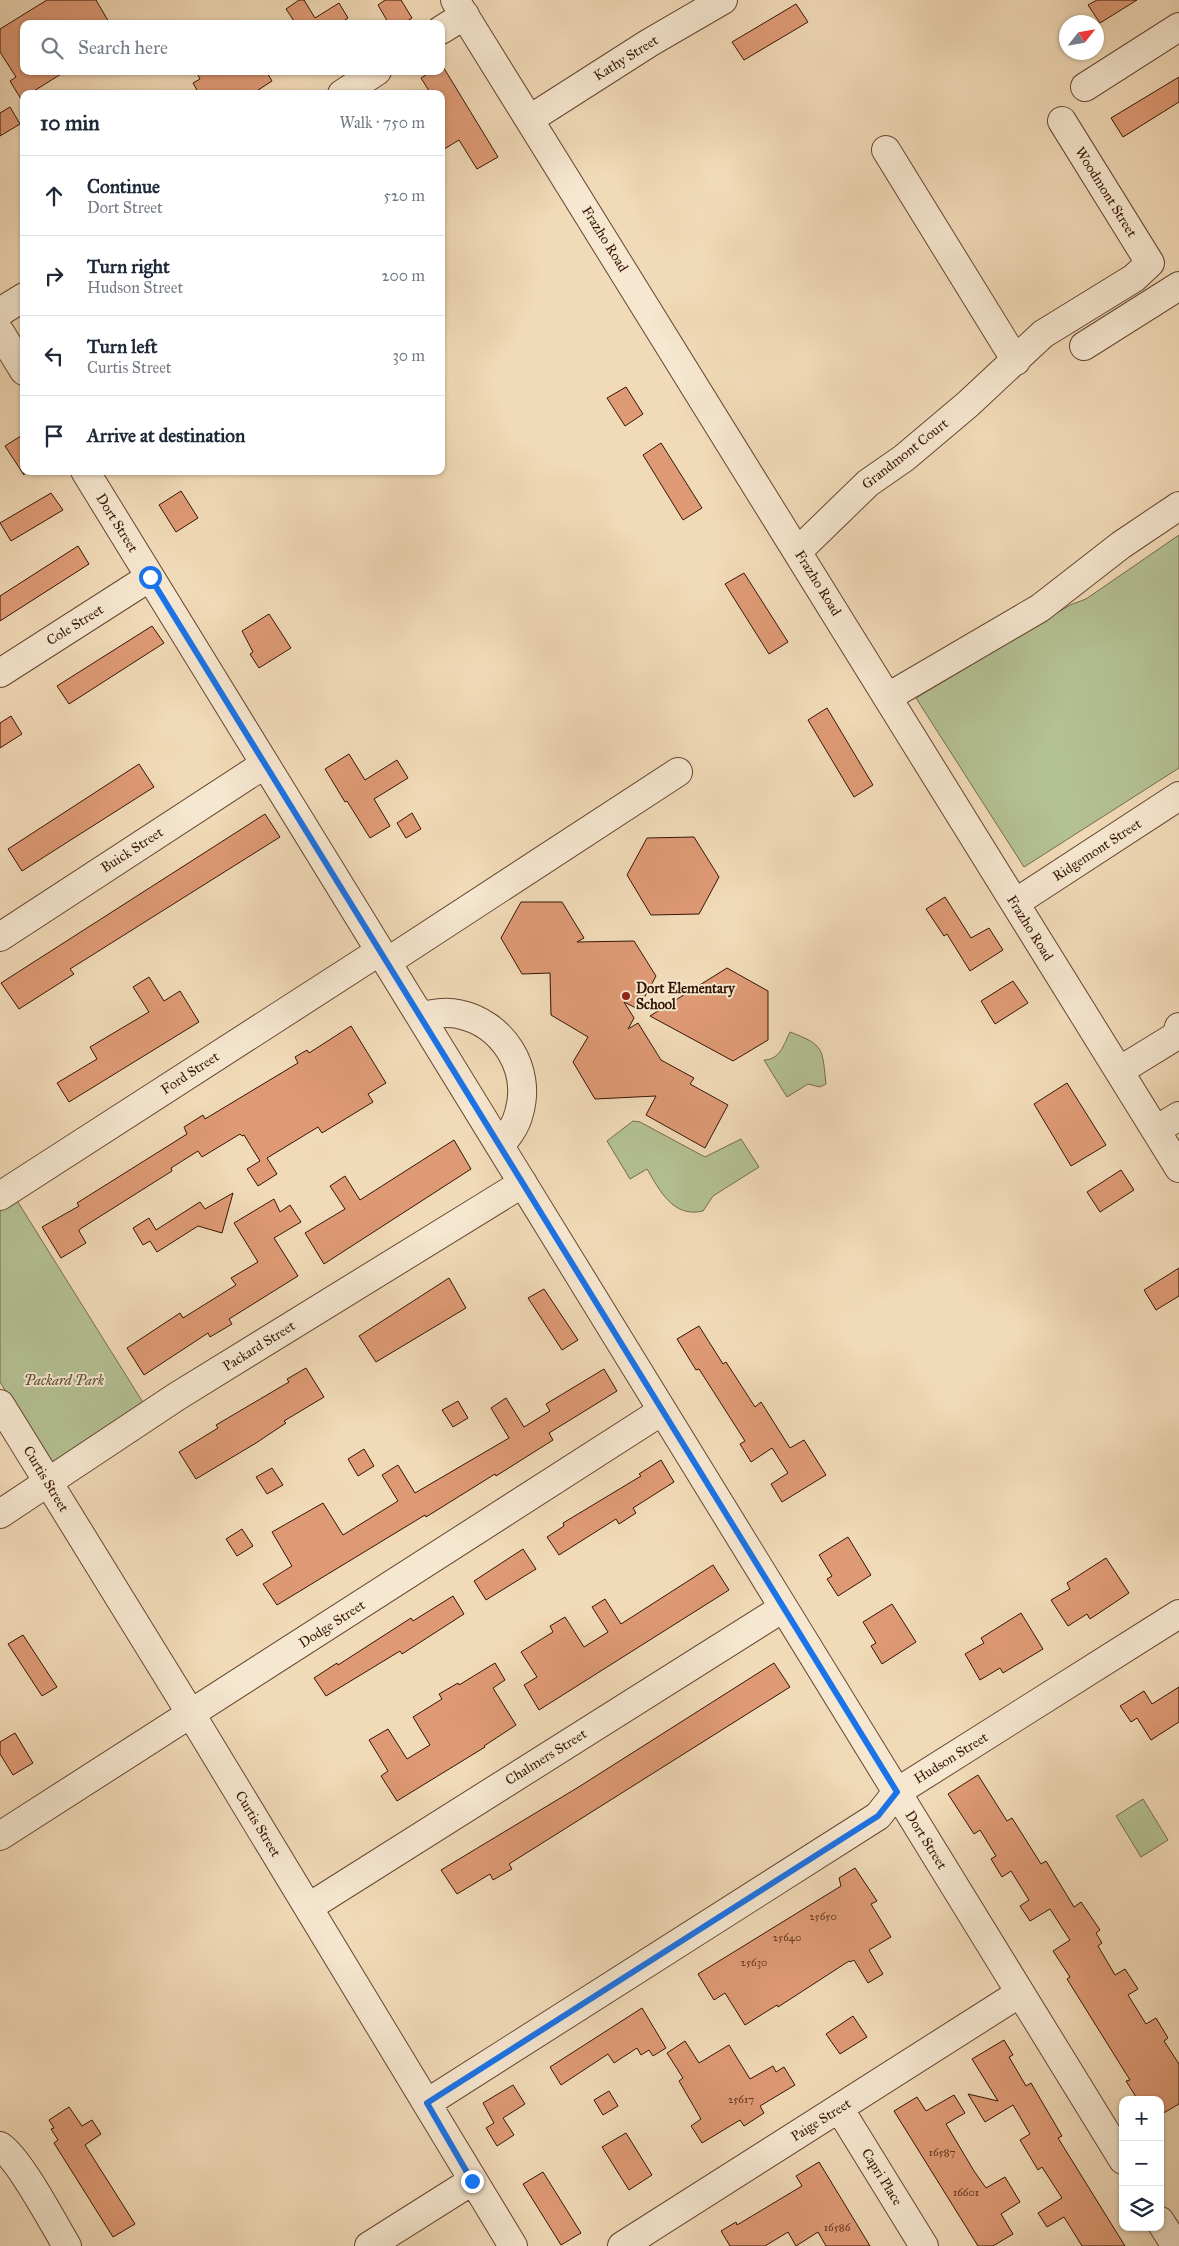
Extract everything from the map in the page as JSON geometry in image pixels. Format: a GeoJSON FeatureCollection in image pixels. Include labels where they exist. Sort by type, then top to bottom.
{"type":"FeatureCollection","features":[{"type":"Feature","properties":{"kind":"street","name":"Kathy Street"},"geometry":{"type":"LineString","coordinates":[[530,119],[649,43],[723,0]]}},
{"type":"Feature","properties":{"kind":"street","name":"Frazho Road"},"geometry":{"type":"LineString","coordinates":[[460,8],[1179,1168]]}},
{"type":"Feature","properties":{"kind":"street"},"geometry":{"type":"LineString","coordinates":[[445,25],[460,8]]}},
{"type":"Feature","properties":{"kind":"street"},"geometry":{"type":"LineString","coordinates":[[1085,87],[1179,27]]}},
{"type":"Feature","properties":{"kind":"street"},"geometry":{"type":"LineString","coordinates":[[348,90],[371,75]]}},
{"type":"Feature","properties":{"kind":"street","name":"Woodmont Street"},"geometry":{"type":"LineString","coordinates":[[1062,121],[1150,263]]}},
{"type":"Feature","properties":{"kind":"street"},"geometry":{"type":"LineString","coordinates":[[886,150],[1016,361]]}},
{"type":"Feature","properties":{"kind":"street","name":"Grandmont Court"},"geometry":{"type":"LineString","coordinates":[[798,551],[868,483],[904,458],[1016,361],[1043,334],[1134,278],[1150,263]]}},
{"type":"Feature","properties":{"kind":"street"},"geometry":{"type":"LineString","coordinates":[[1084,346],[1179,286]]}},
{"type":"Feature","properties":{"kind":"street"},"geometry":{"type":"LineString","coordinates":[[0,312],[20,300]]}},
{"type":"Feature","properties":{"kind":"street"},"geometry":{"type":"LineString","coordinates":[[0,332],[20,364]]}},
{"type":"Feature","properties":{"kind":"street","name":"Dort Street"},"geometry":{"type":"LineString","coordinates":[[87,475],[1119,2154]]}},
{"type":"Feature","properties":{"kind":"street"},"geometry":{"type":"LineString","coordinates":[[888,697],[1040,608],[1121,545],[1179,506]]}},
{"type":"Feature","properties":{"kind":"street","name":"Cole Street"},"geometry":{"type":"LineString","coordinates":[[0,673],[150,577]]}},
{"type":"Feature","properties":{"kind":"street","name":"Buick Street"},"geometry":{"type":"LineString","coordinates":[[0,937],[265,764]]}},
{"type":"Feature","properties":{"kind":"street","name":"Ford Street"},"geometry":{"type":"LineString","coordinates":[[0,1196],[678,772]]}},
{"type":"Feature","properties":{"kind":"street","name":"Ridgemont Street"},"geometry":{"type":"LineString","coordinates":[[1015,903],[1179,796]]}},
{"type":"Feature","properties":{"kind":"street"},"geometry":{"type":"LineString","coordinates":[[420,1016],[439,1013],[458,1014],[476,1019],[492,1029],[506,1042],[516,1058],[521,1076],[522,1095],[519,1114],[512,1131],[500,1146]]}},
{"type":"Feature","properties":{"kind":"street"},"geometry":{"type":"LineString","coordinates":[[1119,1071],[1176,1036],[1179,1027]]}},
{"type":"Feature","properties":{"kind":"street"},"geometry":{"type":"LineString","coordinates":[[1156,1130],[1179,1116]]}},
{"type":"Feature","properties":{"kind":"street","name":"Packard Street"},"geometry":{"type":"LineString","coordinates":[[0,1514],[176,1397],[523,1183]]}},
{"type":"Feature","properties":{"kind":"street","name":"Curtis Street"},"geometry":{"type":"LineString","coordinates":[[0,1404],[309,1907],[512,2246]]}},
{"type":"Feature","properties":{"kind":"street","name":"Dodge Street"},"geometry":{"type":"LineString","coordinates":[[0,1836],[662,1411]]}},
{"type":"Feature","properties":{"kind":"street","name":"Chalmers Street"},"geometry":{"type":"LineString","coordinates":[[309,1907],[783,1608]]}},
{"type":"Feature","properties":{"kind":"street","name":"Hudson Street"},"geometry":{"type":"LineString","coordinates":[[427,2103],[878,1816],[897,1792],[1179,1614]]}},
{"type":"Feature","properties":{"kind":"street","name":"Paige Street"},"geometry":{"type":"LineString","coordinates":[[622,2246],[1020,1993]]}},
{"type":"Feature","properties":{"kind":"street","name":"Capri Place"},"geometry":{"type":"LineString","coordinates":[[839,2108],[924,2246]]}},
{"type":"Feature","properties":{"kind":"street"},"geometry":{"type":"LineString","coordinates":[[0,2146],[7,2151],[17,2165],[67,2246]]}},
{"type":"Feature","properties":{"kind":"street"},"geometry":{"type":"LineString","coordinates":[[369,2246],[472,2181]]}},
{"type":"Feature","properties":{"kind":"street"},"geometry":{"type":"LineString","coordinates":[[1164,2227],[1176,2246]]}},
{"type":"Feature","properties":{"kind":"green space"},"geometry":{"type":"Polygon","coordinates":[[[1179,535],[1179,768],[1024,867],[916,698],[1070,605],[1086,599],[1179,535]]]}},
{"type":"Feature","properties":{"kind":"green space"},"geometry":{"type":"Polygon","coordinates":[[[790,1032],[810,1041],[820,1050],[824,1063],[826,1084],[820,1087],[808,1084],[787,1097],[764,1060],[778,1054],[790,1032]]]}},
{"type":"Feature","properties":{"kind":"green space"},"geometry":{"type":"Polygon","coordinates":[[[633,1121],[640,1122],[705,1157],[741,1139],[759,1167],[713,1196],[703,1211],[683,1210],[669,1201],[647,1169],[630,1179],[607,1141],[633,1121]]]}},
{"type":"Feature","properties":{"kind":"green space","name":"Packard Park"},"geometry":{"type":"Polygon","coordinates":[[[16,1199],[147,1409],[53,1467],[0,1382],[0,1209],[16,1199]]]}},
{"type":"Feature","properties":{"kind":"green space"},"geometry":{"type":"Polygon","coordinates":[[[1143,1799],[1168,1840],[1141,1857],[1116,1816],[1143,1799]]]}},
{"type":"Feature","properties":{"kind":"building"},"geometry":{"type":"Polygon","coordinates":[[[47,0],[96,0],[108,20],[20,20],[20,75],[60,75],[35,90],[20,90],[20,97],[10,81],[16,77],[0,52],[0,29],[47,0]]]}},
{"type":"Feature","properties":{"kind":"building"},"geometry":{"type":"Polygon","coordinates":[[[299,0],[304,0],[315,18],[339,3],[348,18],[345,20],[293,20],[286,9],[299,0]]]}},
{"type":"Feature","properties":{"kind":"building"},"geometry":{"type":"Polygon","coordinates":[[[385,0],[401,0],[412,18],[409,20],[387,20],[378,5],[385,0]]]}},
{"type":"Feature","properties":{"kind":"building"},"geometry":{"type":"Polygon","coordinates":[[[1097,0],[1137,0],[1104,21],[1104,15],[1095,15],[1088,5],[1097,0]]]}},
{"type":"Feature","properties":{"kind":"building"},"geometry":{"type":"Polygon","coordinates":[[[796,4],[808,22],[744,60],[732,42],[796,4]]]}},
{"type":"Feature","properties":{"kind":"building"},"geometry":{"type":"Polygon","coordinates":[[[445,70],[498,157],[477,169],[459,140],[445,149],[445,90],[428,90],[421,78],[426,75],[445,75],[445,70]]]}},
{"type":"Feature","properties":{"kind":"building"},"geometry":{"type":"Polygon","coordinates":[[[198,75],[268,75],[272,81],[258,90],[197,90],[193,83],[200,79],[198,75]]]}},
{"type":"Feature","properties":{"kind":"building"},"geometry":{"type":"Polygon","coordinates":[[[1179,77],[1179,102],[1123,137],[1111,118],[1179,77]]]}},
{"type":"Feature","properties":{"kind":"building"},"geometry":{"type":"Polygon","coordinates":[[[10,107],[20,124],[0,136],[0,113],[10,107]]]}},
{"type":"Feature","properties":{"kind":"building"},"geometry":{"type":"Polygon","coordinates":[[[626,387],[643,414],[625,426],[607,398],[626,387]]]}},
{"type":"Feature","properties":{"kind":"building"},"geometry":{"type":"Polygon","coordinates":[[[20,437],[20,469],[5,446],[20,437]]]}},
{"type":"Feature","properties":{"kind":"building"},"geometry":{"type":"Polygon","coordinates":[[[661,443],[702,508],[683,520],[643,455],[661,443]]]}},
{"type":"Feature","properties":{"kind":"building"},"geometry":{"type":"Polygon","coordinates":[[[181,491],[198,518],[176,532],[159,505],[181,491]]]}},
{"type":"Feature","properties":{"kind":"building"},"geometry":{"type":"Polygon","coordinates":[[[51,493],[63,510],[11,541],[0,523],[51,493]]]}},
{"type":"Feature","properties":{"kind":"building"},"geometry":{"type":"Polygon","coordinates":[[[78,546],[89,564],[0,621],[0,596],[78,546]]]}},
{"type":"Feature","properties":{"kind":"building"},"geometry":{"type":"Polygon","coordinates":[[[744,573],[788,642],[769,654],[725,584],[744,573]]]}},
{"type":"Feature","properties":{"kind":"building"},"geometry":{"type":"Polygon","coordinates":[[[269,614],[291,648],[259,668],[250,654],[253,652],[242,631],[269,614]]]}},
{"type":"Feature","properties":{"kind":"building"},"geometry":{"type":"Polygon","coordinates":[[[152,626],[164,643],[69,704],[57,686],[152,626]]]}},
{"type":"Feature","properties":{"kind":"building"},"geometry":{"type":"Polygon","coordinates":[[[827,708],[873,785],[854,797],[808,720],[827,708]]]}},
{"type":"Feature","properties":{"kind":"building"},"geometry":{"type":"Polygon","coordinates":[[[11,716],[22,734],[0,748],[0,723],[11,716]]]}},
{"type":"Feature","properties":{"kind":"building"},"geometry":{"type":"Polygon","coordinates":[[[349,754],[365,780],[397,760],[408,778],[374,799],[390,826],[370,838],[325,769],[349,754]]]}},
{"type":"Feature","properties":{"kind":"building"},"geometry":{"type":"Polygon","coordinates":[[[139,764],[154,787],[22,871],[8,849],[139,764]]]}},
{"type":"Feature","properties":{"kind":"building"},"geometry":{"type":"Polygon","coordinates":[[[412,813],[421,829],[406,838],[397,823],[412,813]]]}},
{"type":"Feature","properties":{"kind":"building"},"geometry":{"type":"Polygon","coordinates":[[[265,814],[280,837],[70,969],[74,974],[19,1009],[1,983],[265,814]]]}},
{"type":"Feature","properties":{"kind":"building"},"geometry":{"type":"Polygon","coordinates":[[[694,837],[719,877],[699,914],[651,915],[627,875],[647,838],[694,837]]]}},
{"type":"Feature","properties":{"kind":"building"},"geometry":{"type":"Polygon","coordinates":[[[945,897],[971,938],[989,928],[1003,950],[970,971],[947,934],[944,936],[926,909],[945,897]]]}},
{"type":"Feature","properties":{"kind":"building"},"geometry":{"type":"Polygon","coordinates":[[[521,902],[562,902],[584,938],[577,942],[634,941],[656,976],[638,1009],[624,1002],[634,1018],[628,1029],[638,1023],[661,1060],[694,1078],[690,1084],[728,1105],[705,1148],[646,1115],[656,1096],[595,1099],[573,1062],[588,1037],[551,1015],[550,973],[522,974],[501,938],[521,902]]]}},
{"type":"Feature","properties":{"kind":"building"},"geometry":{"type":"Polygon","coordinates":[[[727,968],[768,991],[768,1040],[733,1061],[650,1016],[727,968]]]}},
{"type":"Feature","properties":{"kind":"building"},"geometry":{"type":"Polygon","coordinates":[[[149,977],[164,1001],[180,991],[199,1022],[69,1102],[57,1083],[97,1059],[90,1047],[149,1012],[133,987],[149,977]]]}},
{"type":"Feature","properties":{"kind":"building"},"geometry":{"type":"Polygon","coordinates":[[[1013,981],[1028,1003],[995,1024],[981,1001],[1013,981]]]}},
{"type":"Feature","properties":{"kind":"building"},"geometry":{"type":"Polygon","coordinates":[[[351,1026],[386,1083],[368,1094],[373,1102],[322,1133],[318,1127],[267,1158],[277,1174],[258,1186],[247,1169],[260,1161],[244,1135],[240,1134],[202,1157],[198,1151],[171,1168],[172,1171],[80,1229],[79,1231],[86,1243],[61,1258],[42,1227],[79,1206],[77,1203],[187,1134],[184,1127],[203,1115],[205,1119],[298,1063],[295,1057],[307,1050],[309,1053],[351,1026]]]}},
{"type":"Feature","properties":{"kind":"building"},"geometry":{"type":"Polygon","coordinates":[[[1067,1083],[1106,1145],[1071,1166],[1034,1104],[1067,1083]]]}},
{"type":"Feature","properties":{"kind":"building"},"geometry":{"type":"Polygon","coordinates":[[[454,1140],[471,1169],[324,1264],[305,1233],[345,1209],[330,1186],[345,1176],[360,1200],[454,1140]]]}},
{"type":"Feature","properties":{"kind":"building"},"geometry":{"type":"Polygon","coordinates":[[[1121,1170],[1134,1190],[1100,1212],[1087,1192],[1121,1170]]]}},
{"type":"Feature","properties":{"kind":"building"},"geometry":{"type":"Polygon","coordinates":[[[233,1193],[222,1233],[198,1226],[157,1252],[150,1241],[143,1245],[133,1228],[149,1218],[156,1230],[200,1202],[205,1209],[233,1193]]]}},
{"type":"Feature","properties":{"kind":"building"},"geometry":{"type":"Polygon","coordinates":[[[274,1199],[280,1212],[290,1205],[301,1222],[274,1238],[298,1276],[229,1319],[232,1324],[210,1337],[208,1333],[144,1375],[127,1348],[180,1313],[183,1318],[236,1285],[231,1278],[258,1262],[234,1223],[274,1199]]]}},
{"type":"Feature","properties":{"kind":"building"},"geometry":{"type":"Polygon","coordinates":[[[1179,1268],[1179,1296],[1156,1310],[1144,1290],[1179,1268]]]}},
{"type":"Feature","properties":{"kind":"building"},"geometry":{"type":"Polygon","coordinates":[[[449,1278],[466,1308],[376,1362],[359,1336],[449,1278]]]}},
{"type":"Feature","properties":{"kind":"building"},"geometry":{"type":"Polygon","coordinates":[[[544,1289],[578,1340],[562,1350],[528,1298],[544,1289]]]}},
{"type":"Feature","properties":{"kind":"building"},"geometry":{"type":"Polygon","coordinates":[[[699,1326],[723,1364],[726,1362],[755,1407],[761,1402],[790,1448],[804,1440],[826,1475],[782,1502],[771,1484],[788,1473],[772,1448],[751,1462],[740,1444],[745,1441],[699,1369],[696,1370],[677,1339],[699,1326]]]}},
{"type":"Feature","properties":{"kind":"building"},"geometry":{"type":"Polygon","coordinates":[[[306,1368],[324,1397],[284,1421],[286,1423],[256,1443],[196,1479],[179,1452],[218,1428],[216,1425],[289,1382],[287,1379],[306,1368]]]}},
{"type":"Feature","properties":{"kind":"building"},"geometry":{"type":"Polygon","coordinates":[[[604,1369],[617,1391],[549,1433],[553,1440],[496,1476],[495,1474],[426,1517],[425,1515],[277,1605],[263,1584],[292,1566],[272,1532],[323,1503],[343,1535],[398,1501],[382,1475],[398,1465],[415,1493],[509,1438],[491,1408],[506,1398],[524,1427],[550,1411],[546,1404],[604,1369]]]}},
{"type":"Feature","properties":{"kind":"building"},"geometry":{"type":"Polygon","coordinates":[[[458,1401],[468,1418],[453,1427],[442,1410],[458,1401]]]}},
{"type":"Feature","properties":{"kind":"building"},"geometry":{"type":"Polygon","coordinates":[[[364,1449],[374,1466],[358,1476],[348,1459],[364,1449]]]}},
{"type":"Feature","properties":{"kind":"building"},"geometry":{"type":"Polygon","coordinates":[[[661,1460],[674,1482],[633,1508],[636,1513],[619,1524],[616,1519],[559,1555],[547,1537],[564,1526],[563,1523],[641,1476],[639,1474],[661,1460]]]}},
{"type":"Feature","properties":{"kind":"building"},"geometry":{"type":"Polygon","coordinates":[[[272,1468],[283,1485],[267,1494],[256,1477],[272,1468]]]}},
{"type":"Feature","properties":{"kind":"building"},"geometry":{"type":"Polygon","coordinates":[[[242,1529],[253,1546],[237,1556],[226,1539],[242,1529]]]}},
{"type":"Feature","properties":{"kind":"building"},"geometry":{"type":"Polygon","coordinates":[[[848,1537],[871,1575],[838,1596],[827,1579],[832,1576],[819,1555],[848,1537]]]}},
{"type":"Feature","properties":{"kind":"building"},"geometry":{"type":"Polygon","coordinates":[[[523,1549],[536,1569],[486,1600],[474,1581],[523,1549]]]}},
{"type":"Feature","properties":{"kind":"building"},"geometry":{"type":"Polygon","coordinates":[[[1106,1558],[1129,1593],[1090,1619],[1087,1614],[1068,1626],[1051,1600],[1070,1589],[1067,1583],[1106,1558]]]}},
{"type":"Feature","properties":{"kind":"building"},"geometry":{"type":"Polygon","coordinates":[[[713,1565],[729,1590],[539,1710],[524,1685],[537,1677],[521,1652],[553,1632],[550,1626],[565,1617],[584,1647],[608,1632],[592,1607],[605,1599],[621,1624],[713,1565]]]}},
{"type":"Feature","properties":{"kind":"building"},"geometry":{"type":"Polygon","coordinates":[[[453,1596],[464,1614],[402,1654],[400,1651],[326,1696],[314,1678],[337,1663],[338,1665],[411,1618],[413,1621],[453,1596]]]}},
{"type":"Feature","properties":{"kind":"building"},"geometry":{"type":"Polygon","coordinates":[[[892,1604],[916,1642],[882,1664],[871,1646],[876,1643],[863,1622],[892,1604]]]}},
{"type":"Feature","properties":{"kind":"building"},"geometry":{"type":"Polygon","coordinates":[[[1021,1613],[1043,1649],[1003,1673],[1000,1668],[980,1680],[965,1654],[984,1643],[981,1638],[1021,1613]]]}},
{"type":"Feature","properties":{"kind":"building"},"geometry":{"type":"Polygon","coordinates":[[[23,1635],[57,1687],[42,1696],[8,1644],[23,1635]]]}},
{"type":"Feature","properties":{"kind":"building"},"geometry":{"type":"Polygon","coordinates":[[[495,1663],[505,1680],[493,1688],[516,1725],[485,1747],[397,1801],[381,1776],[388,1771],[369,1740],[388,1729],[407,1759],[430,1745],[413,1717],[442,1699],[439,1694],[458,1683],[459,1685],[495,1663]]]}},
{"type":"Feature","properties":{"kind":"building"},"geometry":{"type":"Polygon","coordinates":[[[774,1663],[790,1687],[509,1864],[512,1869],[493,1880],[490,1874],[457,1894],[441,1870],[577,1788],[774,1663]]]}},
{"type":"Feature","properties":{"kind":"building"},"geometry":{"type":"Polygon","coordinates":[[[1179,1687],[1179,1722],[1151,1740],[1137,1718],[1131,1722],[1120,1706],[1144,1691],[1152,1704],[1179,1687]]]}},
{"type":"Feature","properties":{"kind":"building"},"geometry":{"type":"Polygon","coordinates":[[[15,1733],[33,1763],[13,1775],[0,1754],[0,1742],[15,1733]]]}},
{"type":"Feature","properties":{"kind":"building"},"geometry":{"type":"Polygon","coordinates":[[[978,1775],[1007,1821],[1012,1818],[1041,1864],[1046,1861],[1074,1907],[1081,1902],[1100,1930],[1096,1933],[1102,1943],[1098,1946],[1115,1975],[1125,1969],[1138,1989],[1128,1995],[1146,2024],[1156,2018],[1168,2038],[1164,2041],[1179,2064],[1179,2104],[1164,2113],[1164,2096],[1135,2096],[1126,2081],[1130,2080],[1067,1979],[1070,1977],[1053,1951],[1070,1940],[1050,1909],[1030,1921],[1020,1906],[1029,1900],[1011,1871],[1002,1877],[991,1859],[996,1856],[980,1830],[974,1834],[948,1794],[978,1775]]]}},
{"type":"Feature","properties":{"kind":"building"},"geometry":{"type":"Polygon","coordinates":[[[855,1868],[877,1901],[871,1904],[891,1937],[869,1950],[883,1974],[868,1983],[854,1960],[849,1961],[778,2007],[777,2005],[745,2025],[725,1993],[714,2000],[698,1974],[841,1886],[839,1878],[855,1868]]]}},
{"type":"Feature","properties":{"kind":"building"},"geometry":{"type":"Polygon","coordinates":[[[642,2008],[666,2048],[653,2056],[649,2050],[641,2055],[637,2048],[614,2063],[608,2054],[561,2085],[550,2067],[642,2008]]]}},
{"type":"Feature","properties":{"kind":"building"},"geometry":{"type":"Polygon","coordinates":[[[853,2016],[867,2037],[840,2054],[826,2034],[853,2016]]]}},
{"type":"Feature","properties":{"kind":"building"},"geometry":{"type":"Polygon","coordinates":[[[1004,2040],[1013,2055],[1009,2057],[1026,2086],[1031,2083],[1062,2136],[1058,2138],[1125,2246],[1082,2246],[1064,2217],[1047,2227],[1038,2213],[1062,2198],[1042,2167],[1038,2170],[1020,2140],[1030,2134],[1013,2105],[985,2122],[968,2094],[998,2101],[972,2059],[1004,2040]]]}},
{"type":"Feature","properties":{"kind":"building"},"geometry":{"type":"Polygon","coordinates":[[[685,2041],[699,2063],[729,2045],[750,2079],[773,2066],[776,2072],[784,2067],[795,2085],[760,2106],[764,2113],[744,2126],[740,2120],[702,2143],[691,2126],[701,2119],[679,2081],[683,2078],[667,2053],[685,2041]]]}},
{"type":"Feature","properties":{"kind":"building"},"geometry":{"type":"Polygon","coordinates":[[[513,2085],[525,2104],[503,2118],[514,2135],[497,2146],[486,2128],[494,2123],[483,2103],[513,2085]]]}},
{"type":"Feature","properties":{"kind":"building"},"geometry":{"type":"Polygon","coordinates":[[[609,2091],[618,2106],[603,2115],[594,2100],[609,2091]]]}},
{"type":"Feature","properties":{"kind":"building"},"geometry":{"type":"Polygon","coordinates":[[[954,2095],[965,2113],[946,2124],[974,2171],[986,2188],[1005,2177],[1020,2202],[1001,2214],[1013,2234],[993,2246],[978,2246],[894,2111],[917,2097],[926,2111],[954,2095]]]}},
{"type":"Feature","properties":{"kind":"building"},"geometry":{"type":"Polygon","coordinates":[[[69,2107],[82,2126],[92,2120],[101,2134],[85,2145],[135,2224],[113,2237],[54,2143],[58,2140],[51,2129],[54,2128],[49,2120],[69,2107]]]}},
{"type":"Feature","properties":{"kind":"building"},"geometry":{"type":"Polygon","coordinates":[[[626,2133],[652,2175],[629,2190],[602,2147],[626,2133]]]}},
{"type":"Feature","properties":{"kind":"building"},"geometry":{"type":"Polygon","coordinates":[[[819,2162],[870,2246],[826,2246],[818,2232],[796,2246],[788,2232],[765,2246],[730,2246],[721,2231],[736,2222],[737,2225],[802,2186],[796,2176],[819,2162]]]}},
{"type":"Feature","properties":{"kind":"building"},"geometry":{"type":"Polygon","coordinates":[[[543,2172],[581,2233],[561,2245],[523,2184],[543,2172]]]}},
{"type":"Feature","properties":{"kind":"place","name":"Dort Elementary School"},"geometry":{"type":"Point","coordinates":[626,996]}},
{"type":"Feature","properties":{"kind":"route"},"geometry":{"type":"LineString","coordinates":[[150,577],[897,1792],[878,1816],[427,2103],[472,2181]]}}]}
